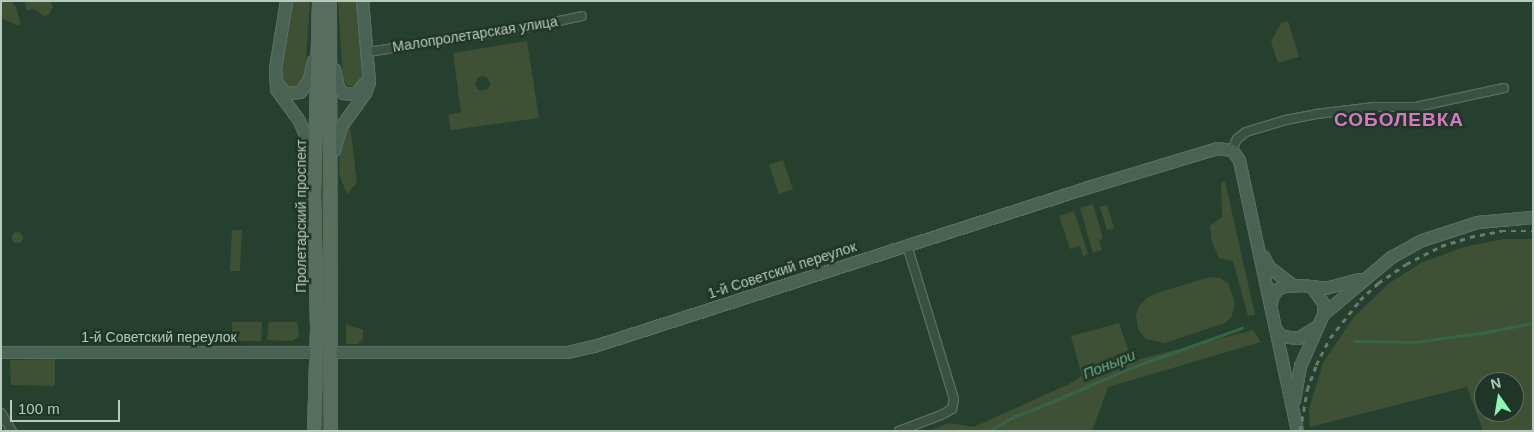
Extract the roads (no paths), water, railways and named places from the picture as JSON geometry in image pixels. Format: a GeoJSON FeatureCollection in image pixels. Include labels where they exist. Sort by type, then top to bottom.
{"type":"FeatureCollection","features":[{"type":"Feature","properties":{"kind":"main road","name":"Пролетарский проспект"},"geometry":{"type":"LineString","coordinates":[[314,431],[317,352],[314,171],[319,1]]}},
{"type":"Feature","properties":{"kind":"main road","name":"Пролетарский проспект"},"geometry":{"type":"LineString","coordinates":[[330,1],[331,431]]}},
{"type":"Feature","properties":{"kind":"main road"},"geometry":{"type":"LineString","coordinates":[[317,352],[331,352]]}},
{"type":"Feature","properties":{"kind":"street"},"geometry":{"type":"LineString","coordinates":[[286,1],[274,79],[278,94],[304,130],[314,171]]}},
{"type":"Feature","properties":{"kind":"street"},"geometry":{"type":"LineString","coordinates":[[274,79],[279,87],[290,94],[300,92],[305,88],[311,72],[319,1]]}},
{"type":"Feature","properties":{"kind":"street"},"geometry":{"type":"LineString","coordinates":[[330,1],[334,72],[340,90],[348,95],[356,94],[362,87],[368,58]]}},
{"type":"Feature","properties":{"kind":"street"},"geometry":{"type":"LineString","coordinates":[[331,170],[338,132],[368,86],[368,58],[362,1]]}},
{"type":"Feature","properties":{"kind":"street","name":"Малопролетарская улица"},"geometry":{"type":"LineString","coordinates":[[368,58],[582,16]]}},
{"type":"Feature","properties":{"kind":"street"},"geometry":{"type":"LineString","coordinates":[[1297,431],[1239,160],[1232,150],[1237,139],[1246,132],[1286,120],[1316,114],[1376,107],[1416,107],[1504,88]]}},
{"type":"Feature","properties":{"kind":"street","name":"1-й Советский переулок"},"geometry":{"type":"LineString","coordinates":[[331,352],[567,352],[594,346],[1217,148],[1232,150]]}},
{"type":"Feature","properties":{"kind":"street"},"geometry":{"type":"LineString","coordinates":[[1293,412],[1300,366],[1323,314],[1391,257],[1422,240],[1448,230],[1477,222],[1533,217]]}},
{"type":"Feature","properties":{"kind":"street"},"geometry":{"type":"LineString","coordinates":[[898,431],[952,409],[954,399],[907,246]]}},
{"type":"Feature","properties":{"kind":"street"},"geometry":{"type":"LineString","coordinates":[[1257,246],[1268,267],[1282,279],[1293,285],[1324,288],[1342,285],[1368,276]]}},
{"type":"Feature","properties":{"kind":"street"},"geometry":{"type":"LineString","coordinates":[[1270,306],[1277,290],[1293,285]]}},
{"type":"Feature","properties":{"kind":"street"},"geometry":{"type":"LineString","coordinates":[[1312,287],[1323,303],[1323,314]]}},
{"type":"Feature","properties":{"kind":"street"},"geometry":{"type":"LineString","coordinates":[[1274,325],[1281,336],[1298,338],[1317,326]]}},
{"type":"Feature","properties":{"kind":"street","name":"1-й Советский переулок"},"geometry":{"type":"LineString","coordinates":[[1,352],[317,352]]}},
{"type":"Feature","properties":{"kind":"street"},"geometry":{"type":"LineString","coordinates":[[1,413],[12,431]]}},
{"type":"Feature","properties":{"kind":"waterway","name":"Поныри"},"geometry":{"type":"LineString","coordinates":[[1355,341],[1415,342],[1481,333],[1533,323]]}},
{"type":"Feature","properties":{"kind":"waterway","name":"Поныри"},"geometry":{"type":"LineString","coordinates":[[989,431],[1015,416],[1130,368],[1242,328]]}},
{"type":"Feature","properties":{"kind":"railway"},"geometry":{"type":"LineString","coordinates":[[1300,431],[1307,390],[1316,365],[1330,338],[1360,300],[1378,283],[1406,264],[1441,246],[1470,237],[1501,231],[1533,231]]}},
{"type":"Feature","properties":{"kind":"district","name":"СОБОЛЕВКА"},"geometry":{"type":"Point","coordinates":[1399,120]}}]}
